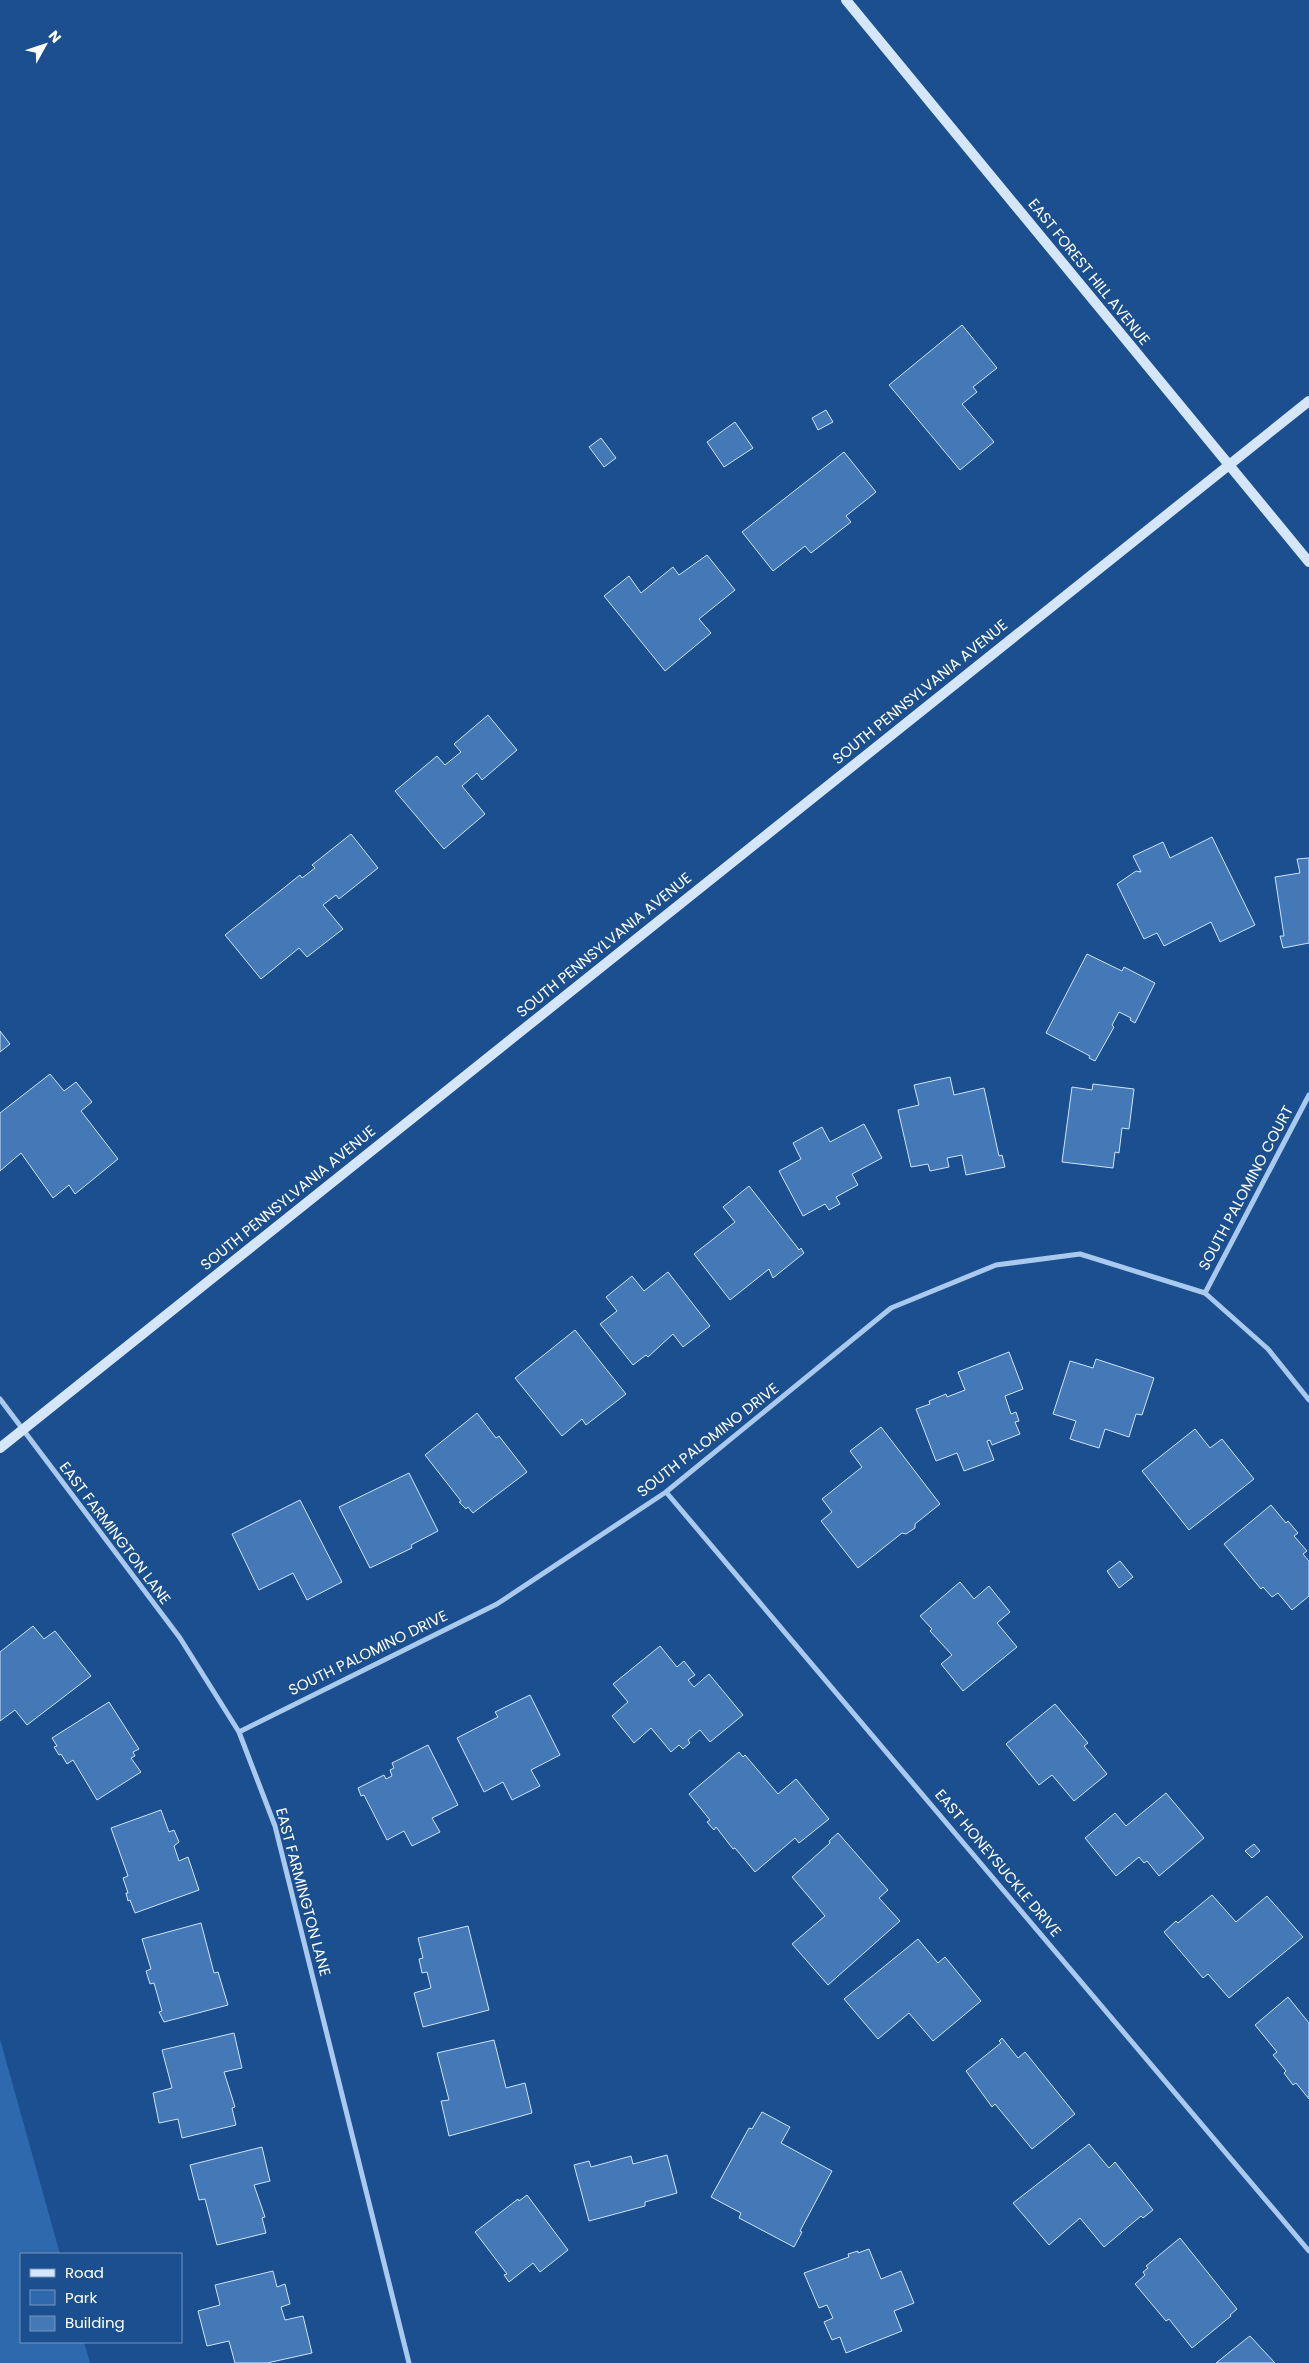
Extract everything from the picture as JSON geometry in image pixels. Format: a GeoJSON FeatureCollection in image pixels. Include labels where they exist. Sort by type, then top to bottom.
{"type":"FeatureCollection","features":[{"type":"Feature","properties":{"kind":"street","name":"EAST FOREST HILL AVENUE"},"geometry":{"type":"LineString","coordinates":[[846,0],[1227,465],[1309,562]]}},
{"type":"Feature","properties":{"kind":"street","name":"SOUTH PENNSYLVANIA AVENUE"},"geometry":{"type":"LineString","coordinates":[[0,1448],[1309,401]]}},
{"type":"Feature","properties":{"kind":"street","name":"SOUTH PALOMINO COURT"},"geometry":{"type":"LineString","coordinates":[[1205,1293],[1309,1095]]}},
{"type":"Feature","properties":{"kind":"street","name":"SOUTH PALOMINO DRIVE"},"geometry":{"type":"LineString","coordinates":[[239,1732],[497,1604],[666,1492],[891,1308],[996,1264],[1080,1254],[1205,1293]]}},
{"type":"Feature","properties":{"kind":"street"},"geometry":{"type":"LineString","coordinates":[[1205,1293],[1268,1349],[1309,1400]]}},
{"type":"Feature","properties":{"kind":"street","name":"EAST FARMINGTON LANE"},"geometry":{"type":"LineString","coordinates":[[0,1399],[22,1431],[180,1638],[239,1732],[276,1826],[409,2363]]}},
{"type":"Feature","properties":{"kind":"street","name":"EAST HONEYSUCKLE DRIVE"},"geometry":{"type":"LineString","coordinates":[[666,1492],[1309,2251]]}},
{"type":"Feature","properties":{"kind":"green space"},"geometry":{"type":"Polygon","coordinates":[[[0,2039],[60,2253],[20,2253],[20,2343],[84,2343],[90,2363],[0,2363],[0,2039]]]}},
{"type":"Feature","properties":{"kind":"building"},"geometry":{"type":"Polygon","coordinates":[[[962,325],[997,368],[973,387],[977,392],[962,404],[994,442],[960,470],[889,385],[962,325]]]}},
{"type":"Feature","properties":{"kind":"building"},"geometry":{"type":"Polygon","coordinates":[[[826,410],[833,422],[818,430],[812,418],[826,410]]]}},
{"type":"Feature","properties":{"kind":"building"},"geometry":{"type":"Polygon","coordinates":[[[735,422],[753,448],[724,467],[707,442],[735,422]]]}},
{"type":"Feature","properties":{"kind":"building"},"geometry":{"type":"Polygon","coordinates":[[[601,438],[616,458],[604,467],[589,447],[601,438]]]}},
{"type":"Feature","properties":{"kind":"building"},"geometry":{"type":"Polygon","coordinates":[[[844,452],[876,492],[846,516],[851,522],[811,553],[805,546],[773,571],[742,532],[844,452]]]}},
{"type":"Feature","properties":{"kind":"building"},"geometry":{"type":"Polygon","coordinates":[[[707,555],[735,590],[699,619],[711,633],[665,671],[604,596],[629,576],[641,593],[673,567],[679,575],[707,555]]]}},
{"type":"Feature","properties":{"kind":"building"},"geometry":{"type":"Polygon","coordinates":[[[488,715],[517,750],[482,780],[477,773],[462,786],[485,814],[444,849],[395,791],[437,756],[445,765],[461,752],[454,744],[488,715]]]}},
{"type":"Feature","properties":{"kind":"building"},"geometry":{"type":"Polygon","coordinates":[[[351,834],[378,868],[339,899],[336,895],[323,905],[343,929],[307,957],[299,948],[261,979],[225,935],[300,875],[302,878],[315,868],[312,865],[351,834]]]}},
{"type":"Feature","properties":{"kind":"building"},"geometry":{"type":"Polygon","coordinates":[[[1212,837],[1255,925],[1220,942],[1211,922],[1164,946],[1157,933],[1144,939],[1117,884],[1136,871],[1141,872],[1133,856],[1163,842],[1170,858],[1212,837]]]}},
{"type":"Feature","properties":{"kind":"building"},"geometry":{"type":"Polygon","coordinates":[[[1309,858],[1309,943],[1283,948],[1280,936],[1284,936],[1275,877],[1300,873],[1297,859],[1309,858]]]}},
{"type":"Feature","properties":{"kind":"building"},"geometry":{"type":"Polygon","coordinates":[[[1087,954],[1122,971],[1124,967],[1155,983],[1135,1023],[1130,1020],[1131,1018],[1119,1012],[1112,1025],[1114,1027],[1095,1061],[1089,1058],[1090,1056],[1046,1033],[1087,954]]]}},
{"type":"Feature","properties":{"kind":"building"},"geometry":{"type":"Polygon","coordinates":[[[0,1031],[10,1044],[0,1052],[0,1031]]]}},
{"type":"Feature","properties":{"kind":"building"},"geometry":{"type":"Polygon","coordinates":[[[50,1074],[64,1091],[76,1082],[92,1102],[81,1111],[118,1159],[75,1194],[69,1185],[53,1198],[21,1153],[0,1171],[0,1113],[50,1074]]]}},
{"type":"Feature","properties":{"kind":"building"},"geometry":{"type":"Polygon","coordinates":[[[950,1077],[954,1095],[984,1088],[999,1156],[1002,1155],[1005,1167],[966,1175],[962,1155],[947,1158],[949,1167],[930,1171],[928,1164],[911,1167],[898,1110],[919,1105],[914,1085],[950,1077]]]}},
{"type":"Feature","properties":{"kind":"building"},"geometry":{"type":"Polygon","coordinates":[[[1093,1084],[1134,1089],[1129,1129],[1122,1128],[1119,1153],[1115,1152],[1113,1168],[1062,1162],[1072,1087],[1092,1090],[1093,1084]]]}},
{"type":"Feature","properties":{"kind":"building"},"geometry":{"type":"Polygon","coordinates":[[[864,1124],[882,1158],[852,1174],[858,1185],[836,1197],[840,1204],[829,1210],[825,1204],[803,1216],[779,1171],[801,1159],[793,1143],[822,1127],[830,1142],[864,1124]]]}},
{"type":"Feature","properties":{"kind":"building"},"geometry":{"type":"Polygon","coordinates":[[[749,1186],[799,1250],[801,1248],[804,1253],[773,1278],[769,1269],[730,1300],[694,1254],[735,1222],[723,1207],[749,1186]]]}},
{"type":"Feature","properties":{"kind":"building"},"geometry":{"type":"Polygon","coordinates":[[[668,1272],[710,1326],[683,1347],[673,1334],[648,1357],[646,1355],[633,1365],[600,1324],[617,1311],[606,1297],[632,1276],[644,1291],[668,1272]]]}},
{"type":"Feature","properties":{"kind":"building"},"geometry":{"type":"Polygon","coordinates":[[[575,1330],[626,1394],[586,1425],[582,1419],[562,1436],[515,1378],[575,1330]]]}},
{"type":"Feature","properties":{"kind":"building"},"geometry":{"type":"Polygon","coordinates":[[[1009,1352],[1023,1389],[1005,1396],[1011,1414],[1016,1412],[1019,1421],[1015,1422],[1020,1434],[992,1445],[990,1440],[987,1441],[994,1460],[964,1471],[957,1453],[936,1461],[916,1409],[930,1404],[929,1401],[946,1394],[947,1397],[965,1390],[958,1372],[1009,1352]]]}},
{"type":"Feature","properties":{"kind":"building"},"geometry":{"type":"Polygon","coordinates":[[[1096,1359],[1154,1378],[1142,1415],[1136,1414],[1129,1437],[1105,1429],[1099,1448],[1070,1439],[1076,1421],[1053,1414],[1070,1361],[1093,1368],[1096,1359]]]}},
{"type":"Feature","properties":{"kind":"building"},"geometry":{"type":"Polygon","coordinates":[[[477,1413],[496,1438],[499,1436],[527,1472],[473,1513],[468,1507],[466,1509],[459,1502],[461,1501],[425,1455],[477,1413]]]}},
{"type":"Feature","properties":{"kind":"building"},"geometry":{"type":"Polygon","coordinates":[[[881,1427],[940,1504],[915,1524],[915,1528],[906,1534],[902,1533],[858,1568],[821,1521],[832,1512],[822,1499],[862,1467],[850,1451],[881,1427]]]}},
{"type":"Feature","properties":{"kind":"building"},"geometry":{"type":"Polygon","coordinates":[[[1195,1429],[1210,1448],[1222,1439],[1254,1479],[1189,1530],[1142,1471],[1195,1429]]]}},
{"type":"Feature","properties":{"kind":"building"},"geometry":{"type":"Polygon","coordinates":[[[409,1473],[438,1531],[411,1545],[412,1548],[370,1568],[339,1507],[409,1473]]]}},
{"type":"Feature","properties":{"kind":"building"},"geometry":{"type":"Polygon","coordinates":[[[300,1500],[342,1582],[307,1600],[293,1573],[259,1590],[232,1534],[300,1500]]]}},
{"type":"Feature","properties":{"kind":"building"},"geometry":{"type":"Polygon","coordinates":[[[1271,1505],[1286,1523],[1288,1521],[1298,1533],[1294,1536],[1307,1551],[1303,1554],[1309,1561],[1309,1596],[1292,1610],[1278,1593],[1272,1597],[1263,1587],[1261,1589],[1224,1544],[1271,1505]]]}},
{"type":"Feature","properties":{"kind":"building"},"geometry":{"type":"Polygon","coordinates":[[[1120,1561],[1133,1577],[1119,1588],[1107,1571],[1120,1561]]]}},
{"type":"Feature","properties":{"kind":"building"},"geometry":{"type":"Polygon","coordinates":[[[960,1582],[974,1599],[989,1586],[1010,1612],[997,1623],[1017,1647],[963,1691],[941,1664],[952,1655],[930,1631],[932,1629],[920,1616],[960,1582]]]}},
{"type":"Feature","properties":{"kind":"building"},"geometry":{"type":"Polygon","coordinates":[[[33,1626],[44,1639],[55,1631],[91,1676],[27,1725],[15,1710],[0,1721],[0,1652],[33,1626]]]}},
{"type":"Feature","properties":{"kind":"building"},"geometry":{"type":"Polygon","coordinates":[[[660,1646],[677,1667],[684,1661],[695,1675],[688,1680],[694,1687],[709,1674],[743,1715],[710,1742],[700,1730],[688,1740],[690,1743],[683,1749],[679,1745],[671,1752],[651,1728],[634,1743],[612,1716],[628,1702],[613,1684],[660,1646]]]}},
{"type":"Feature","properties":{"kind":"building"},"geometry":{"type":"Polygon","coordinates":[[[530,1695],[560,1755],[531,1770],[540,1786],[512,1800],[503,1782],[484,1792],[457,1738],[498,1717],[495,1712],[530,1695]]]}},
{"type":"Feature","properties":{"kind":"building"},"geometry":{"type":"Polygon","coordinates":[[[109,1702],[139,1749],[133,1752],[135,1756],[131,1758],[141,1772],[97,1800],[73,1760],[67,1764],[61,1754],[59,1755],[54,1747],[57,1746],[52,1738],[109,1702]]]}},
{"type":"Feature","properties":{"kind":"building"},"geometry":{"type":"Polygon","coordinates":[[[1055,1704],[1088,1743],[1084,1746],[1107,1774],[1074,1801],[1052,1775],[1039,1785],[1006,1744],[1055,1704]]]}},
{"type":"Feature","properties":{"kind":"building"},"geometry":{"type":"Polygon","coordinates":[[[428,1745],[458,1805],[432,1818],[440,1832],[412,1846],[404,1831],[387,1840],[364,1795],[361,1796],[358,1788],[384,1775],[386,1779],[392,1776],[390,1770],[394,1768],[392,1763],[428,1745]]]}},
{"type":"Feature","properties":{"kind":"building"},"geometry":{"type":"Polygon","coordinates":[[[739,1752],[743,1757],[745,1755],[778,1794],[796,1779],[829,1819],[799,1843],[795,1838],[755,1872],[735,1848],[733,1849],[716,1827],[714,1830],[707,1822],[710,1820],[689,1794],[739,1752]]]}},
{"type":"Feature","properties":{"kind":"building"},"geometry":{"type":"Polygon","coordinates":[[[1166,1793],[1204,1838],[1159,1876],[1147,1861],[1144,1863],[1139,1857],[1116,1876],[1085,1838],[1115,1813],[1126,1826],[1166,1793]]]}},
{"type":"Feature","properties":{"kind":"building"},"geometry":{"type":"Polygon","coordinates":[[[161,1810],[169,1832],[174,1830],[179,1842],[174,1846],[179,1861],[188,1857],[199,1890],[135,1913],[130,1900],[128,1901],[126,1893],[128,1893],[123,1878],[128,1876],[111,1828],[161,1810]]]}},
{"type":"Feature","properties":{"kind":"building"},"geometry":{"type":"Polygon","coordinates":[[[838,1833],[888,1890],[879,1898],[900,1921],[828,1985],[792,1944],[825,1916],[792,1877],[830,1843],[829,1841],[838,1833]]]}},
{"type":"Feature","properties":{"kind":"building"},"geometry":{"type":"Polygon","coordinates":[[[1254,1844],[1260,1851],[1252,1858],[1245,1851],[1254,1844]]]}},
{"type":"Feature","properties":{"kind":"building"},"geometry":{"type":"Polygon","coordinates":[[[1212,1895],[1236,1922],[1267,1896],[1303,1937],[1229,1998],[1208,1974],[1203,1978],[1164,1932],[1212,1895]]]}},
{"type":"Feature","properties":{"kind":"building"},"geometry":{"type":"Polygon","coordinates":[[[201,1923],[214,1973],[218,1972],[228,2005],[164,2022],[159,2012],[162,2011],[154,1983],[150,1984],[146,1971],[151,1969],[142,1939],[201,1923]]]}},
{"type":"Feature","properties":{"kind":"building"},"geometry":{"type":"Polygon","coordinates":[[[468,1926],[489,2010],[423,2027],[414,1993],[431,1988],[427,1972],[422,1973],[419,1959],[423,1958],[418,1938],[468,1926]]]}},
{"type":"Feature","properties":{"kind":"building"},"geometry":{"type":"Polygon","coordinates":[[[918,1939],[938,1963],[945,1957],[981,2001],[933,2041],[909,2013],[878,2039],[844,1999],[918,1939]]]}},
{"type":"Feature","properties":{"kind":"building"},"geometry":{"type":"Polygon","coordinates":[[[1288,1997],[1309,2023],[1309,2099],[1296,2083],[1293,2085],[1284,2073],[1286,2071],[1273,2055],[1277,2052],[1255,2025],[1288,1997]]]}},
{"type":"Feature","properties":{"kind":"building"},"geometry":{"type":"Polygon","coordinates":[[[234,2033],[242,2068],[224,2072],[235,2107],[232,2108],[236,2125],[182,2138],[178,2119],[159,2123],[153,2093],[172,2088],[162,2050],[234,2033]]]}},
{"type":"Feature","properties":{"kind":"building"},"geometry":{"type":"Polygon","coordinates":[[[1002,2038],[1018,2058],[1025,2052],[1075,2114],[1032,2149],[995,2104],[992,2107],[966,2071],[1001,2043],[999,2041],[1002,2038]]]}},
{"type":"Feature","properties":{"kind":"building"},"geometry":{"type":"Polygon","coordinates":[[[494,2040],[506,2088],[525,2083],[532,2113],[449,2136],[441,2101],[449,2100],[437,2053],[494,2040]]]}},
{"type":"Feature","properties":{"kind":"building"},"geometry":{"type":"Polygon","coordinates":[[[762,2112],[790,2127],[781,2143],[832,2171],[800,2231],[802,2232],[794,2247],[739,2218],[741,2213],[711,2197],[749,2128],[752,2129],[762,2112]]]}},
{"type":"Feature","properties":{"kind":"building"},"geometry":{"type":"Polygon","coordinates":[[[1089,2144],[1109,2168],[1115,2162],[1153,2210],[1143,2218],[1141,2216],[1104,2247],[1080,2218],[1049,2245],[1013,2203],[1089,2144]]]}},
{"type":"Feature","properties":{"kind":"building"},"geometry":{"type":"Polygon","coordinates":[[[262,2147],[270,2181],[254,2185],[265,2217],[262,2218],[266,2233],[217,2245],[205,2199],[199,2200],[190,2165],[262,2147]]]}},
{"type":"Feature","properties":{"kind":"building"},"geometry":{"type":"Polygon","coordinates":[[[667,2155],[677,2193],[645,2202],[645,2206],[589,2221],[574,2165],[589,2161],[591,2167],[631,2156],[633,2164],[667,2155]]]}},
{"type":"Feature","properties":{"kind":"building"},"geometry":{"type":"Polygon","coordinates":[[[527,2195],[568,2250],[540,2272],[533,2263],[509,2282],[504,2275],[507,2274],[475,2232],[518,2199],[519,2201],[527,2195]]]}},
{"type":"Feature","properties":{"kind":"building"},"geometry":{"type":"Polygon","coordinates":[[[1180,2238],[1237,2309],[1192,2348],[1169,2319],[1166,2321],[1135,2284],[1145,2275],[1143,2272],[1148,2268],[1146,2266],[1180,2238]]]}},
{"type":"Feature","properties":{"kind":"building"},"geometry":{"type":"Polygon","coordinates":[[[869,2249],[881,2279],[901,2271],[914,2303],[894,2311],[902,2331],[846,2353],[840,2337],[832,2340],[824,2322],[833,2318],[827,2305],[819,2308],[804,2273],[849,2257],[848,2254],[869,2249]]]}},
{"type":"Feature","properties":{"kind":"building"},"geometry":{"type":"Polygon","coordinates":[[[273,2271],[277,2287],[285,2284],[290,2304],[281,2307],[285,2320],[303,2316],[312,2353],[267,2363],[235,2363],[229,2341],[207,2346],[198,2311],[220,2305],[215,2285],[273,2271]]]}},
{"type":"Feature","properties":{"kind":"building"},"geometry":{"type":"Polygon","coordinates":[[[1250,2336],[1275,2363],[1216,2363],[1246,2339],[1250,2336]]]}}]}
